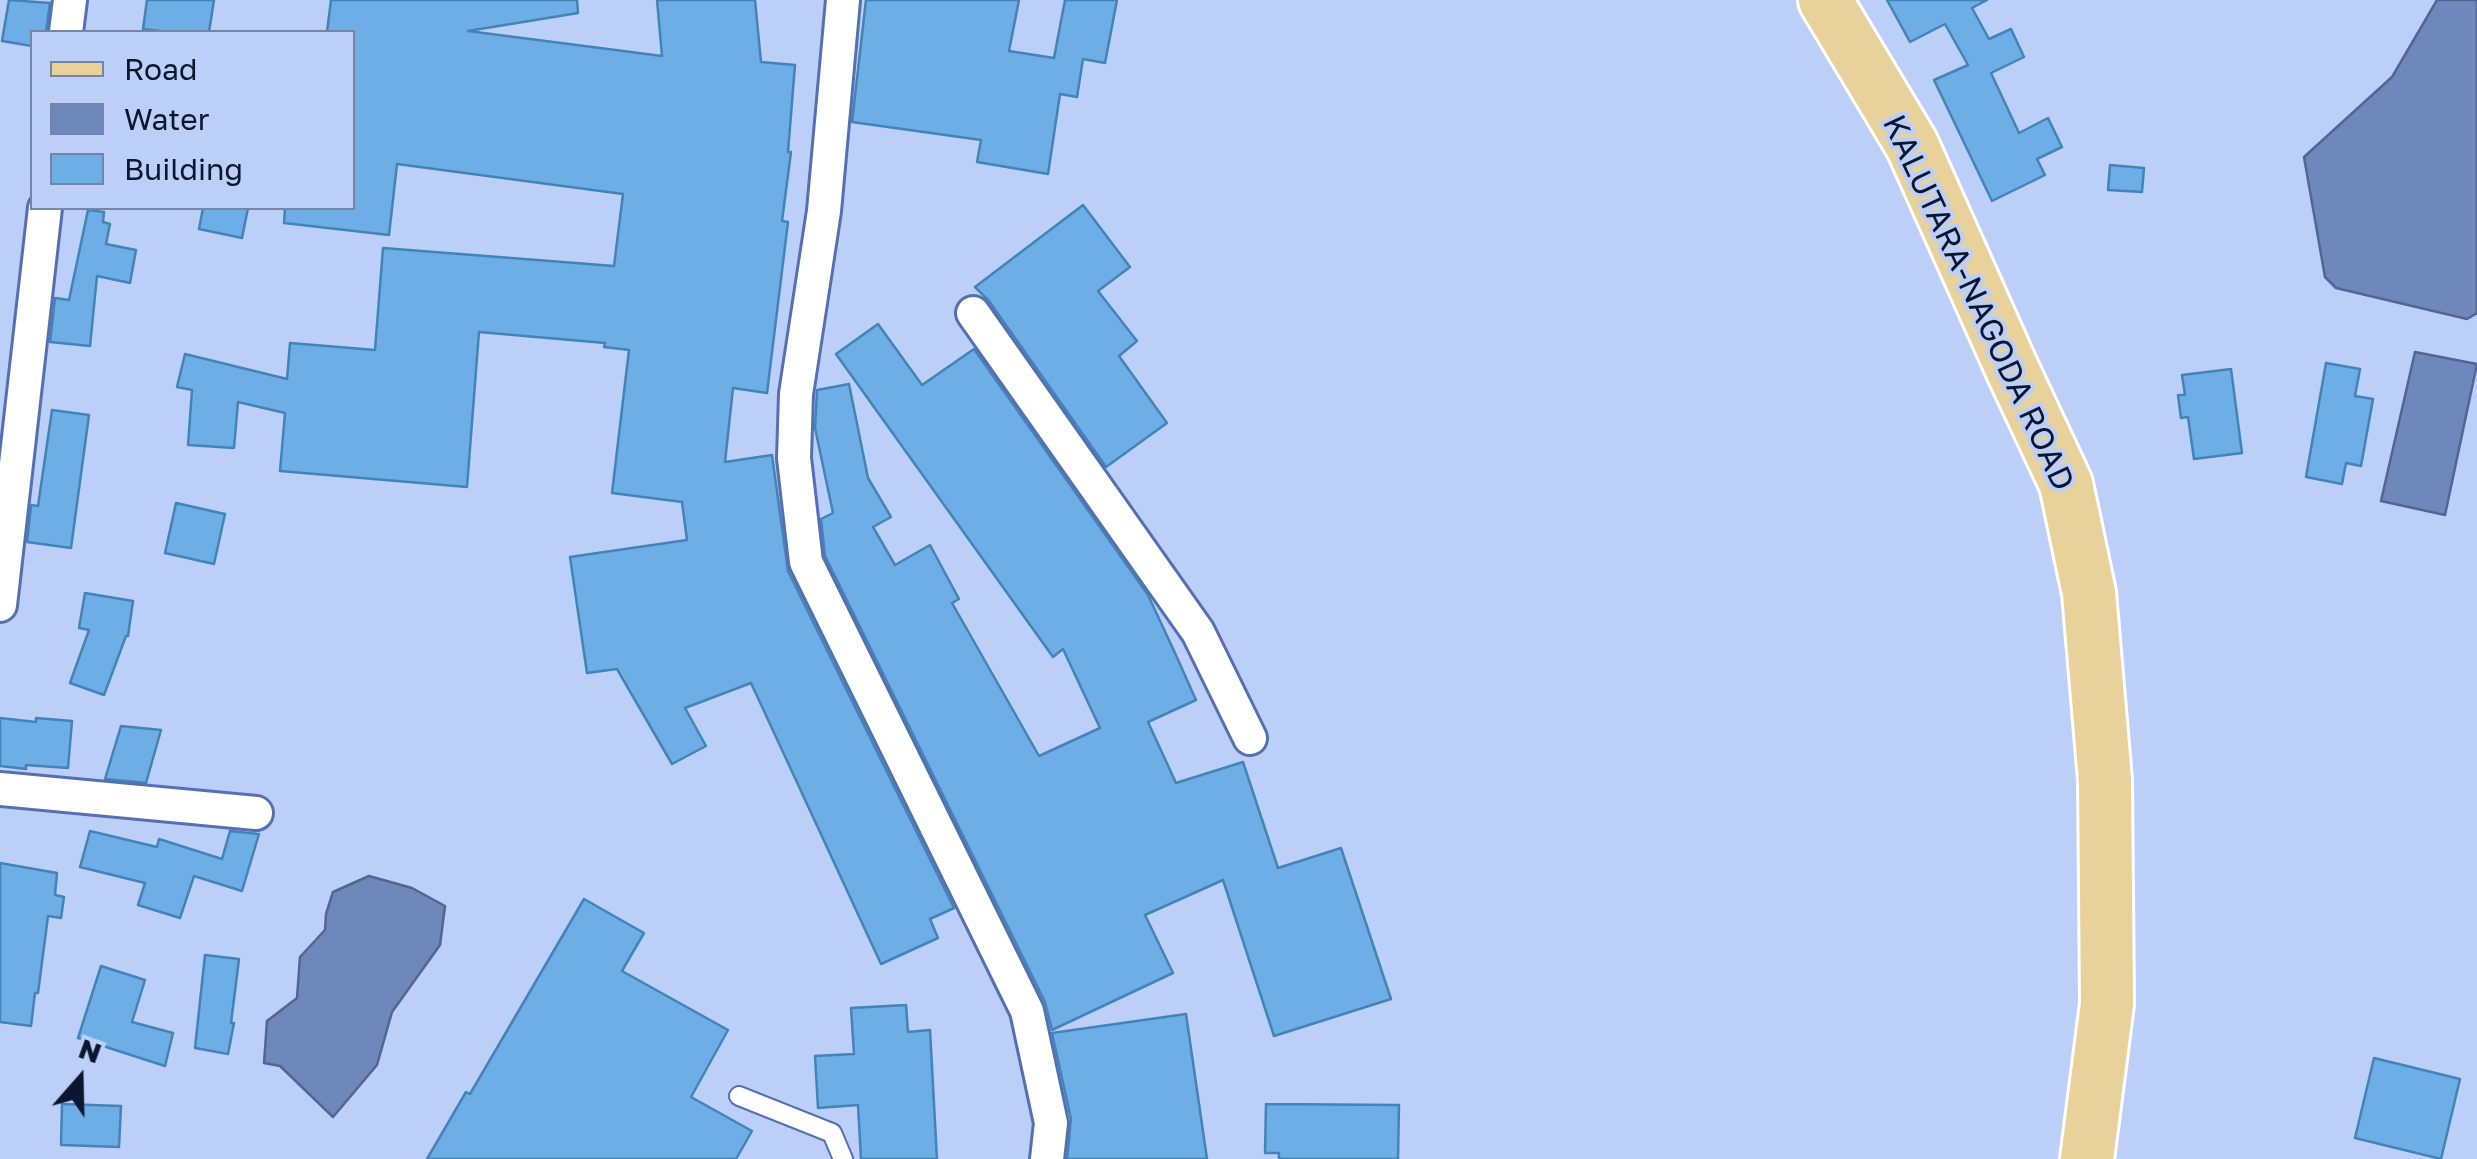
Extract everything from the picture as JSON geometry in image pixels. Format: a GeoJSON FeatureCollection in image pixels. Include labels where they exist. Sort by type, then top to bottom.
{"type":"FeatureCollection","features":[{"type":"Feature","properties":{"kind":"main road","name":"KALUTARA-NAGODA ROAD"},"geometry":{"type":"LineString","coordinates":[[1826,0],[1912,145],[2066,484],[2089,593],[2105,780],[2107,1004],[2087,1159]]}},
{"type":"Feature","properties":{"kind":"street"},"geometry":{"type":"LineString","coordinates":[[66,30],[70,0]]}},
{"type":"Feature","properties":{"kind":"street"},"geometry":{"type":"LineString","coordinates":[[843,0],[824,211],[796,394],[794,458],[806,562],[1027,1011],[1051,1123],[1047,1159]]}},
{"type":"Feature","properties":{"kind":"street"},"geometry":{"type":"LineString","coordinates":[[0,605],[45,210]]}},
{"type":"Feature","properties":{"kind":"street"},"geometry":{"type":"LineString","coordinates":[[973,313],[1198,632],[1250,738]]}},
{"type":"Feature","properties":{"kind":"street"},"geometry":{"type":"LineString","coordinates":[[0,789],[256,813]]}},
{"type":"Feature","properties":{"kind":"lane"},"geometry":{"type":"LineString","coordinates":[[739,1096],[832,1132],[843,1159]]}},
{"type":"Feature","properties":{"kind":"water"},"geometry":{"type":"Polygon","coordinates":[[[2437,0],[2477,0],[2477,313],[2467,319],[2336,288],[2325,277],[2304,157],[2392,77],[2437,0]]]}},
{"type":"Feature","properties":{"kind":"water"},"geometry":{"type":"Polygon","coordinates":[[[2415,352],[2477,364],[2445,515],[2381,501],[2415,352]]]}},
{"type":"Feature","properties":{"kind":"water"},"geometry":{"type":"Polygon","coordinates":[[[369,876],[412,888],[445,906],[440,945],[392,1012],[377,1065],[333,1117],[280,1066],[264,1063],[267,1021],[297,998],[300,957],[325,930],[333,892],[369,876]]]}},
{"type":"Feature","properties":{"kind":"building"},"geometry":{"type":"Polygon","coordinates":[[[9,0],[50,3],[46,30],[30,30],[30,46],[2,41],[9,0]]]}},
{"type":"Feature","properties":{"kind":"building"},"geometry":{"type":"Polygon","coordinates":[[[147,0],[214,0],[209,30],[143,29],[147,0]]]}},
{"type":"Feature","properties":{"kind":"building"},"geometry":{"type":"Polygon","coordinates":[[[331,0],[577,0],[578,13],[468,31],[662,56],[657,0],[755,0],[761,62],[795,65],[791,152],[782,221],[788,222],[767,393],[733,388],[725,462],[772,455],[788,571],[954,908],[930,919],[938,938],[881,964],[751,683],[685,708],[706,746],[672,764],[617,669],[587,673],[570,557],[687,540],[682,502],[612,493],[629,350],[604,347],[605,343],[479,332],[467,487],[280,471],[285,413],[238,402],[234,448],[188,445],[192,390],[177,387],[185,354],[287,379],[290,343],[375,350],[383,248],[614,266],[623,194],[397,164],[389,235],[284,223],[285,210],[355,210],[355,30],[327,30],[331,0]]]}},
{"type":"Feature","properties":{"kind":"building"},"geometry":{"type":"Polygon","coordinates":[[[866,0],[1019,0],[1009,51],[1054,58],[1065,0],[1117,0],[1105,63],[1083,59],[1077,97],[1060,94],[1048,174],[977,162],[981,140],[852,122],[866,0]]]}},
{"type":"Feature","properties":{"kind":"building"},"geometry":{"type":"Polygon","coordinates":[[[1887,0],[1987,0],[1972,8],[1989,39],[2011,29],[2024,57],[1991,73],[2019,133],[2048,118],[2062,147],[2037,159],[2045,175],[1992,201],[1934,80],[1968,65],[1945,24],[1910,42],[1887,0]]]}},
{"type":"Feature","properties":{"kind":"building"},"geometry":{"type":"Polygon","coordinates":[[[2110,165],[2144,168],[2142,192],[2108,190],[2110,165]]]}},
{"type":"Feature","properties":{"kind":"building"},"geometry":{"type":"Polygon","coordinates":[[[1083,205],[1130,267],[1098,291],[1137,341],[1119,356],[1167,423],[1106,467],[989,301],[975,287],[1083,205]]]}},
{"type":"Feature","properties":{"kind":"building"},"geometry":{"type":"Polygon","coordinates":[[[88,210],[104,212],[103,222],[110,224],[106,244],[136,250],[130,283],[97,276],[90,346],[50,342],[55,298],[69,300],[88,210]]]}},
{"type":"Feature","properties":{"kind":"building"},"geometry":{"type":"Polygon","coordinates":[[[203,210],[248,210],[242,238],[199,229],[203,210]]]}},
{"type":"Feature","properties":{"kind":"building"},"geometry":{"type":"Polygon","coordinates":[[[878,324],[922,385],[974,349],[1148,595],[1175,653],[1196,700],[1148,722],[1176,783],[1243,762],[1278,868],[1341,848],[1391,999],[1274,1036],[1223,880],[1145,915],[1173,973],[1052,1030],[1045,1002],[825,556],[821,519],[833,513],[815,428],[817,390],[849,384],[868,478],[891,517],[873,527],[895,565],[930,545],[959,599],[952,603],[1039,756],[1100,728],[1063,649],[1053,657],[836,354],[878,324]]]}},
{"type":"Feature","properties":{"kind":"building"},"geometry":{"type":"Polygon","coordinates":[[[2326,363],[2360,369],[2355,396],[2373,399],[2361,466],[2346,463],[2342,484],[2306,477],[2326,363]]]}},
{"type":"Feature","properties":{"kind":"building"},"geometry":{"type":"Polygon","coordinates":[[[2231,369],[2242,453],[2194,459],[2188,417],[2181,418],[2178,395],[2185,395],[2182,375],[2231,369]]]}},
{"type":"Feature","properties":{"kind":"building"},"geometry":{"type":"Polygon","coordinates":[[[52,410],[89,415],[71,548],[27,542],[31,505],[38,506],[52,410]]]}},
{"type":"Feature","properties":{"kind":"building"},"geometry":{"type":"Polygon","coordinates":[[[176,503],[225,514],[214,564],[165,553],[176,503]]]}},
{"type":"Feature","properties":{"kind":"building"},"geometry":{"type":"Polygon","coordinates":[[[85,593],[133,601],[128,636],[104,695],[70,683],[89,630],[79,628],[85,593]]]}},
{"type":"Feature","properties":{"kind":"building"},"geometry":{"type":"Polygon","coordinates":[[[0,718],[72,721],[68,768],[0,766],[0,718]]]}},
{"type":"Feature","properties":{"kind":"building"},"geometry":{"type":"Polygon","coordinates":[[[121,726],[161,730],[146,783],[105,779],[121,726]]]}},
{"type":"Feature","properties":{"kind":"building"},"geometry":{"type":"Polygon","coordinates":[[[90,831],[157,847],[159,839],[222,859],[230,831],[259,834],[242,891],[194,876],[180,918],[138,905],[145,883],[80,867],[90,831]]]}},
{"type":"Feature","properties":{"kind":"building"},"geometry":{"type":"Polygon","coordinates":[[[0,863],[57,873],[55,895],[64,897],[61,918],[48,916],[31,1026],[0,1022],[0,863]]]}},
{"type":"Feature","properties":{"kind":"building"},"geometry":{"type":"Polygon","coordinates":[[[584,899],[644,933],[622,971],[728,1030],[691,1097],[752,1131],[736,1159],[427,1159],[466,1092],[470,1094],[584,899]]]}},
{"type":"Feature","properties":{"kind":"building"},"geometry":{"type":"Polygon","coordinates":[[[205,955],[239,959],[228,1054],[195,1048],[205,955]]]}},
{"type":"Feature","properties":{"kind":"building"},"geometry":{"type":"Polygon","coordinates":[[[101,966],[145,980],[132,1022],[173,1033],[165,1066],[78,1038],[101,966]]]}},
{"type":"Feature","properties":{"kind":"building"},"geometry":{"type":"Polygon","coordinates":[[[906,1005],[908,1032],[930,1030],[937,1159],[861,1159],[858,1105],[818,1108],[815,1056],[854,1054],[851,1008],[906,1005]]]}},
{"type":"Feature","properties":{"kind":"building"},"geometry":{"type":"Polygon","coordinates":[[[1186,1014],[1207,1159],[1067,1159],[1071,1119],[1052,1033],[1186,1014]]]}},
{"type":"Feature","properties":{"kind":"building"},"geometry":{"type":"Polygon","coordinates":[[[2374,1058],[2460,1079],[2441,1159],[2355,1138],[2374,1058]]]}},
{"type":"Feature","properties":{"kind":"building"},"geometry":{"type":"Polygon","coordinates":[[[62,1104],[121,1106],[119,1147],[61,1145],[62,1104]]]}},
{"type":"Feature","properties":{"kind":"building"},"geometry":{"type":"Polygon","coordinates":[[[1266,1104],[1399,1105],[1398,1159],[1279,1159],[1279,1153],[1265,1153],[1266,1104]]]}}]}
